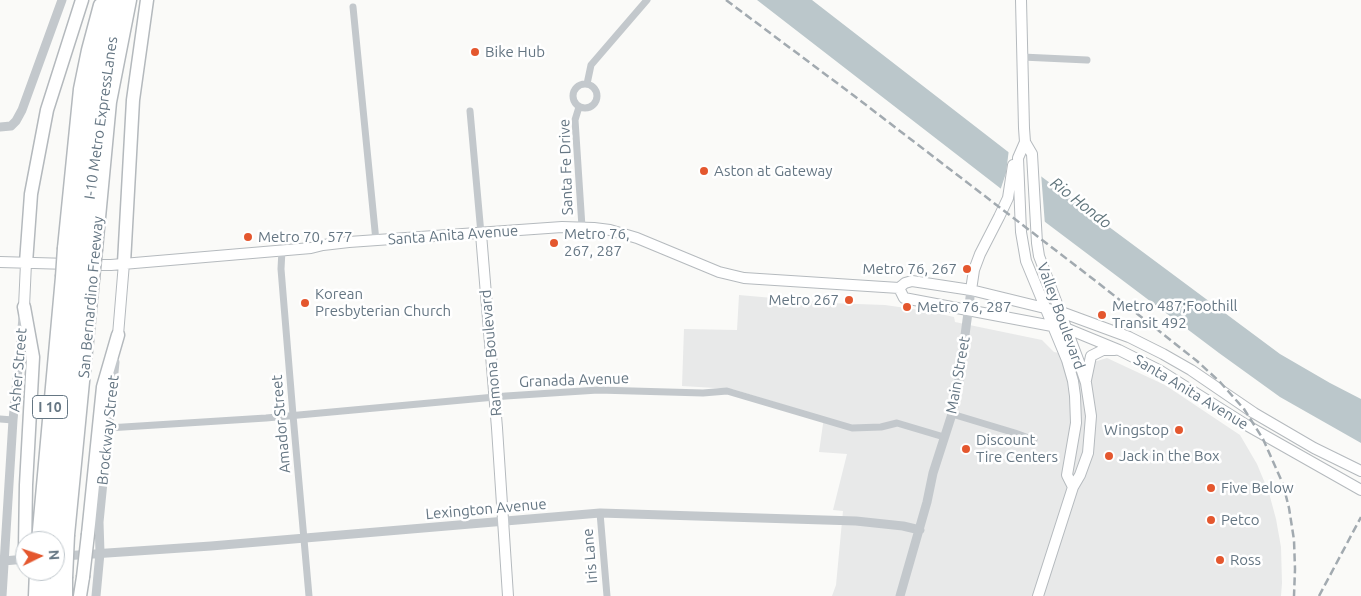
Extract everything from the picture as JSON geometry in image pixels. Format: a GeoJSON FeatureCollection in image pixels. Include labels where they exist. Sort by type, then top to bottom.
{"type":"FeatureCollection","features":[{"type":"Feature","properties":{"kind":"highway"},"geometry":{"type":"LineString","coordinates":[[26,263],[31,194],[41,139],[58,71],[82,0]]}},
{"type":"Feature","properties":{"kind":"highway","name":"San Bernardino Freeway"},"geometry":{"type":"LineString","coordinates":[[51,531],[80,248],[80,89],[101,0]]}},
{"type":"Feature","properties":{"kind":"highway","name":"I-10 Metro ExpressLanes"},"geometry":{"type":"LineString","coordinates":[[80,248],[81,170],[88,104],[109,0]]}},
{"type":"Feature","properties":{"kind":"highway","name":"I-10 Metro ExpressLanes"},"geometry":{"type":"LineString","coordinates":[[80,248],[105,68],[119,0]]}},
{"type":"Feature","properties":{"kind":"highway","name":"San Bernardino Freeway"},"geometry":{"type":"LineString","coordinates":[[51,531],[80,248],[130,0]]}},
{"type":"Feature","properties":{"kind":"highway"},"geometry":{"type":"LineString","coordinates":[[124,263],[133,100],[147,0]]}},
{"type":"Feature","properties":{"kind":"highway"},"geometry":{"type":"LineString","coordinates":[[24,307],[33,357],[26,531]]}},
{"type":"Feature","properties":{"kind":"highway"},"geometry":{"type":"LineString","coordinates":[[80,596],[103,387],[118,334]]}},
{"type":"Feature","properties":{"kind":"highway"},"geometry":{"type":"LineString","coordinates":[[42,581],[56,596]]}},
{"type":"Feature","properties":{"kind":"highway","name":"San Bernardino Freeway"},"geometry":{"type":"LineString","coordinates":[[42,581],[66,596]]}},
{"type":"Feature","properties":{"kind":"main road","name":"Valley Boulevard"},"geometry":{"type":"LineString","coordinates":[[1021,0],[1025,142],[1018,158],[1021,232],[1026,261],[1067,360],[1075,396],[1076,423],[1067,475],[1073,487]]}},
{"type":"Feature","properties":{"kind":"main road","name":"Valley Boulevard"},"geometry":{"type":"LineString","coordinates":[[1025,142],[1032,154],[1039,256],[1068,329],[1086,383],[1091,416],[1088,453],[1080,475],[1073,487],[1038,596]]}},
{"type":"Feature","properties":{"kind":"main road","name":"Main Street"},"geometry":{"type":"LineString","coordinates":[[971,290],[974,270],[980,254],[1008,198],[1013,165],[1018,158]]}},
{"type":"Feature","properties":{"kind":"main road","name":"Santa Anita Avenue"},"geometry":{"type":"LineString","coordinates":[[0,262],[111,265],[311,248],[349,242],[582,227],[623,233],[719,272],[744,278],[899,288],[906,282],[912,281],[971,290],[1061,312],[1129,337],[1186,367],[1254,413],[1314,448],[1361,471]]}},
{"type":"Feature","properties":{"kind":"main road","name":"Ramona Boulevard"},"geometry":{"type":"LineString","coordinates":[[480,234],[508,596]]}},
{"type":"Feature","properties":{"kind":"main road","name":"Asher Street"},"geometry":{"type":"LineString","coordinates":[[24,307],[26,263]]}},
{"type":"Feature","properties":{"kind":"main road","name":"Brockway Street"},"geometry":{"type":"LineString","coordinates":[[118,334],[124,263]]}},
{"type":"Feature","properties":{"kind":"main road","name":"Santa Anita Avenue"},"geometry":{"type":"LineString","coordinates":[[899,288],[904,298],[1068,329],[1119,350],[1159,370],[1248,426],[1361,490]]}},
{"type":"Feature","properties":{"kind":"main road"},"geometry":{"type":"LineString","coordinates":[[1086,383],[1091,356],[1103,350],[1119,350]]}},
{"type":"Feature","properties":{"kind":"main road"},"geometry":{"type":"LineString","coordinates":[[1159,370],[1163,365],[1186,367]]}},
{"type":"Feature","properties":{"kind":"street"},"geometry":{"type":"LineString","coordinates":[[0,127],[11,126],[22,110],[62,0]]}},
{"type":"Feature","properties":{"kind":"street"},"geometry":{"type":"LineString","coordinates":[[587,84],[589,70],[647,0]]}},
{"type":"Feature","properties":{"kind":"street"},"geometry":{"type":"LineString","coordinates":[[353,7],[376,241]]}},
{"type":"Feature","properties":{"kind":"street"},"geometry":{"type":"LineString","coordinates":[[1022,57],[1088,60]]}},
{"type":"Feature","properties":{"kind":"street"},"geometry":{"type":"LineString","coordinates":[[587,84],[596,90],[596,102],[590,107],[579,107],[574,102],[574,90],[579,85],[587,84]]}},
{"type":"Feature","properties":{"kind":"street","name":"Santa Fe Drive"},"geometry":{"type":"LineString","coordinates":[[579,107],[575,120],[582,227]]}},
{"type":"Feature","properties":{"kind":"street","name":"Ramona Boulevard"},"geometry":{"type":"LineString","coordinates":[[470,111],[480,234]]}},
{"type":"Feature","properties":{"kind":"street","name":"Amador Street"},"geometry":{"type":"LineString","coordinates":[[282,250],[281,269],[309,596]]}},
{"type":"Feature","properties":{"kind":"street","name":"Main Street"},"geometry":{"type":"LineString","coordinates":[[900,596],[928,502],[932,474],[957,396],[971,290]]}},
{"type":"Feature","properties":{"kind":"street","name":"Asher Street"},"geometry":{"type":"LineString","coordinates":[[2,596],[2,561],[24,307]]}},
{"type":"Feature","properties":{"kind":"street","name":"Brockway Street"},"geometry":{"type":"LineString","coordinates":[[96,596],[100,553],[99,522],[118,334]]}},
{"type":"Feature","properties":{"kind":"street","name":"Granada Avenue"},"geometry":{"type":"LineString","coordinates":[[108,428],[598,390],[703,393],[727,391],[852,428],[881,427],[897,423],[944,437]]}},
{"type":"Feature","properties":{"kind":"street"},"geometry":{"type":"LineString","coordinates":[[952,414],[1034,440]]}},
{"type":"Feature","properties":{"kind":"street"},"geometry":{"type":"LineString","coordinates":[[0,419],[13,420]]}},
{"type":"Feature","properties":{"kind":"street","name":"Lexington Avenue"},"geometry":{"type":"LineString","coordinates":[[65,556],[304,539],[600,514],[872,522],[920,530]]}},
{"type":"Feature","properties":{"kind":"street","name":"Iris Lane"},"geometry":{"type":"LineString","coordinates":[[600,514],[607,596]]}},
{"type":"Feature","properties":{"kind":"street"},"geometry":{"type":"LineString","coordinates":[[2,561],[15,560]]}},
{"type":"Feature","properties":{"kind":"shaded area"},"geometry":{"type":"Polygon","coordinates":[[[757,0],[812,0],[1007,151],[1280,354],[1361,399],[1361,443],[1280,397],[1219,353],[1000,188],[757,0]]]}},
{"type":"Feature","properties":{"kind":"shaded area"},"geometry":{"type":"Polygon","coordinates":[[[739,295],[830,303],[885,305],[927,311],[954,317],[955,322],[1042,340],[1054,352],[1097,361],[1107,358],[1165,385],[1240,435],[1257,464],[1269,493],[1276,519],[1281,547],[1281,596],[832,596],[836,585],[843,511],[833,510],[847,454],[819,452],[824,417],[732,389],[682,386],[684,329],[737,330],[739,295]]]}},
{"type":"Feature","properties":{"kind":"pier"},"geometry":{"type":"Polygon","coordinates":[[[1009,149],[1041,173],[1045,225],[1000,191],[1006,173],[1009,149]]]}},
{"type":"Feature","properties":{"kind":"railway"},"geometry":{"type":"LineString","coordinates":[[726,0],[1097,282],[1197,361],[1220,382],[1244,409],[1263,439],[1283,484],[1294,540],[1294,596]]}},
{"type":"Feature","properties":{"kind":"railway"},"geometry":{"type":"LineString","coordinates":[[1319,596],[1361,517]]}},
{"type":"Feature","properties":{"kind":"place","name":"Bike Hub"},"geometry":{"type":"Point","coordinates":[475,52]}},
{"type":"Feature","properties":{"kind":"place","name":"Aston at Gateway"},"geometry":{"type":"Point","coordinates":[704,171]}},
{"type":"Feature","properties":{"kind":"place","name":"Metro 70, 577"},"geometry":{"type":"Point","coordinates":[248,237]}},
{"type":"Feature","properties":{"kind":"place","name":"Metro 76, 267, 287"},"geometry":{"type":"Point","coordinates":[554,243]}},
{"type":"Feature","properties":{"kind":"place","name":"Metro 76, 267"},"geometry":{"type":"Point","coordinates":[967,269]}},
{"type":"Feature","properties":{"kind":"place","name":"Metro 267"},"geometry":{"type":"Point","coordinates":[849,300]}},
{"type":"Feature","properties":{"kind":"place","name":"Korean Presbyterian Church"},"geometry":{"type":"Point","coordinates":[305,303]}},
{"type":"Feature","properties":{"kind":"place","name":"Metro 76, 287"},"geometry":{"type":"Point","coordinates":[907,307]}},
{"type":"Feature","properties":{"kind":"place","name":"Metro 487;Foothill Transit 492"},"geometry":{"type":"Point","coordinates":[1102,315]}},
{"type":"Feature","properties":{"kind":"place","name":"Wingstop"},"geometry":{"type":"Point","coordinates":[1179,430]}},
{"type":"Feature","properties":{"kind":"place","name":"Discount Tire Centers"},"geometry":{"type":"Point","coordinates":[966,449]}},
{"type":"Feature","properties":{"kind":"place","name":"Jack in the Box"},"geometry":{"type":"Point","coordinates":[1109,456]}},
{"type":"Feature","properties":{"kind":"place","name":"Five Below"},"geometry":{"type":"Point","coordinates":[1211,488]}},
{"type":"Feature","properties":{"kind":"place","name":"Petco"},"geometry":{"type":"Point","coordinates":[1211,520]}},
{"type":"Feature","properties":{"kind":"place","name":"Ross"},"geometry":{"type":"Point","coordinates":[1220,560]}},
{"type":"Feature","properties":{"kind":"water label","name":"Rio Hondo"},"geometry":{"type":"Point","coordinates":[1081,203]}}]}
